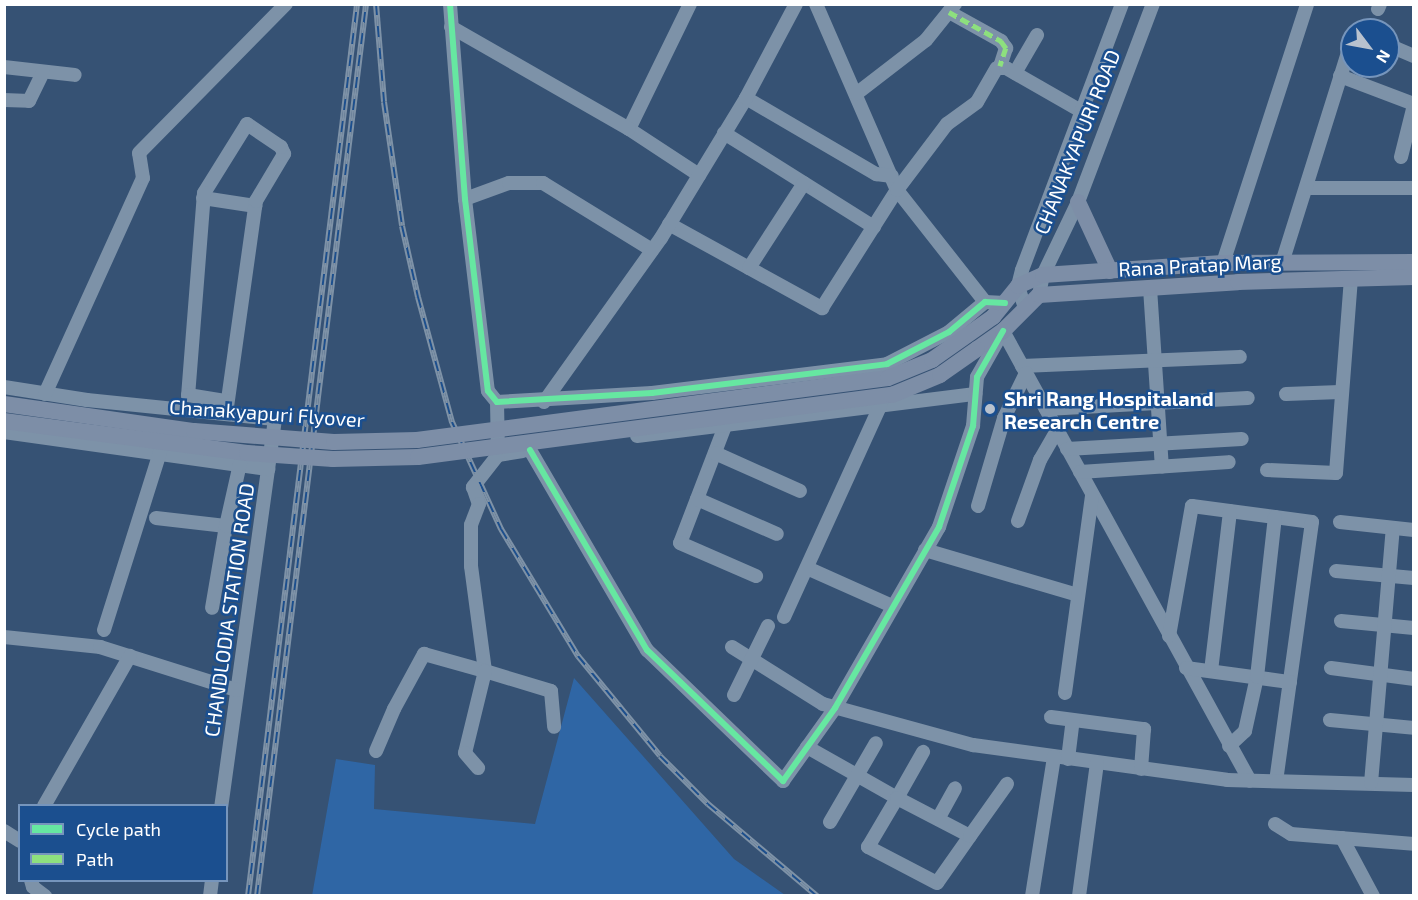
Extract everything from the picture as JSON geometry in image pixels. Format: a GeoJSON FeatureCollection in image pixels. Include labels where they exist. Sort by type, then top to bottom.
{"type":"FeatureCollection","features":[{"type":"Feature","properties":{"kind":"main road"},"geometry":{"type":"LineString","coordinates":[[1078,202],[1110,271]]}},
{"type":"Feature","properties":{"kind":"main road","name":"Rana Pratap Marg"},"geometry":{"type":"LineString","coordinates":[[1005,303],[1018,286],[1043,275],[1223,263],[1413,262]]}},
{"type":"Feature","properties":{"kind":"main road","name":"Rana Pratap Marg"},"geometry":{"type":"LineString","coordinates":[[1039,295],[1150,288],[1413,278]]}},
{"type":"Feature","properties":{"kind":"main road"},"geometry":{"type":"LineString","coordinates":[[998,324],[1025,308],[1039,295]]}},
{"type":"Feature","properties":{"kind":"main road","name":"Chanakyapuri Flyover"},"geometry":{"type":"LineString","coordinates":[[4,421],[225,451],[333,459],[418,457],[711,421],[892,394],[940,375],[977,349],[998,324],[1005,303]]}},
{"type":"Feature","properties":{"kind":"main road","name":"Chanakyapuri Flyover"},"geometry":{"type":"LineString","coordinates":[[4,404],[216,433],[334,442],[417,440],[709,405],[888,378],[932,360],[998,324]]}},
{"type":"Feature","properties":{"kind":"street"},"geometry":{"type":"LineString","coordinates":[[45,394],[143,178],[139,153],[286,4]]}},
{"type":"Feature","properties":{"kind":"street"},"geometry":{"type":"LineString","coordinates":[[450,4],[465,199],[488,391],[497,402],[498,455],[473,487],[479,504],[471,525],[471,566],[485,672],[465,753],[478,768]]}},
{"type":"Feature","properties":{"kind":"street"},"geometry":{"type":"LineString","coordinates":[[629,129],[640,99],[690,4]]}},
{"type":"Feature","properties":{"kind":"street"},"geometry":{"type":"LineString","coordinates":[[544,402],[669,225],[746,98],[796,4]]}},
{"type":"Feature","properties":{"kind":"street"},"geometry":{"type":"LineString","coordinates":[[816,4],[897,190],[985,302]]}},
{"type":"Feature","properties":{"kind":"street"},"geometry":{"type":"LineString","coordinates":[[1025,308],[1018,286],[1122,4]]}},
{"type":"Feature","properties":{"kind":"street","name":"CHANAKYAPURI ROAD"},"geometry":{"type":"LineString","coordinates":[[1039,295],[1043,275],[1078,202],[1153,4]]}},
{"type":"Feature","properties":{"kind":"street"},"geometry":{"type":"LineString","coordinates":[[1223,263],[1307,4]]}},
{"type":"Feature","properties":{"kind":"street"},"geometry":{"type":"LineString","coordinates":[[669,225],[822,308],[897,190],[947,124],[977,102],[1000,66],[1006,48],[1001,41],[952,8],[926,40],[856,94]]}},
{"type":"Feature","properties":{"kind":"street"},"geometry":{"type":"LineString","coordinates":[[452,27],[629,129],[699,175]]}},
{"type":"Feature","properties":{"kind":"street"},"geometry":{"type":"LineString","coordinates":[[1015,73],[1037,35]]}},
{"type":"Feature","properties":{"kind":"street"},"geometry":{"type":"LineString","coordinates":[[1000,66],[1081,111]]}},
{"type":"Feature","properties":{"kind":"street"},"geometry":{"type":"LineString","coordinates":[[4,67],[75,75]]}},
{"type":"Feature","properties":{"kind":"street"},"geometry":{"type":"LineString","coordinates":[[4,100],[29,101],[43,72]]}},
{"type":"Feature","properties":{"kind":"street"},"geometry":{"type":"LineString","coordinates":[[1282,262],[1340,76]]}},
{"type":"Feature","properties":{"kind":"street"},"geometry":{"type":"LineString","coordinates":[[1345,78],[1413,105],[1401,157]]}},
{"type":"Feature","properties":{"kind":"street"},"geometry":{"type":"LineString","coordinates":[[746,98],[876,174],[892,176]]}},
{"type":"Feature","properties":{"kind":"street"},"geometry":{"type":"LineString","coordinates":[[226,408],[255,206],[284,150],[247,124],[203,198],[188,395],[226,408],[275,419],[268,469]]}},
{"type":"Feature","properties":{"kind":"street"},"geometry":{"type":"LineString","coordinates":[[724,133],[874,226]]}},
{"type":"Feature","properties":{"kind":"street"},"geometry":{"type":"LineString","coordinates":[[465,199],[509,183],[543,183],[652,250]]}},
{"type":"Feature","properties":{"kind":"street"},"geometry":{"type":"LineString","coordinates":[[749,268],[804,183]]}},
{"type":"Feature","properties":{"kind":"street"},"geometry":{"type":"LineString","coordinates":[[1306,188],[1413,188]]}},
{"type":"Feature","properties":{"kind":"street"},"geometry":{"type":"LineString","coordinates":[[203,198],[255,206]]}},
{"type":"Feature","properties":{"kind":"street"},"geometry":{"type":"LineString","coordinates":[[1267,470],[1336,473],[1340,393],[1351,280]]}},
{"type":"Feature","properties":{"kind":"street"},"geometry":{"type":"LineString","coordinates":[[1150,288],[1162,467]]}},
{"type":"Feature","properties":{"kind":"street"},"geometry":{"type":"LineString","coordinates":[[497,402],[544,402],[652,393],[886,364],[949,332],[985,302],[1005,303]]}},
{"type":"Feature","properties":{"kind":"street"},"geometry":{"type":"LineString","coordinates":[[998,324],[1250,781]]}},
{"type":"Feature","properties":{"kind":"street"},"geometry":{"type":"LineString","coordinates":[[530,450],[647,650],[783,781],[835,708],[939,527],[973,426],[977,377],[998,324]]}},
{"type":"Feature","properties":{"kind":"street"},"geometry":{"type":"LineString","coordinates":[[1024,370],[1154,359],[1240,357]]}},
{"type":"Feature","properties":{"kind":"street"},"geometry":{"type":"LineString","coordinates":[[978,506],[1004,418],[1024,370]]}},
{"type":"Feature","properties":{"kind":"street"},"geometry":{"type":"LineString","coordinates":[[4,387],[45,394],[226,408]]}},
{"type":"Feature","properties":{"kind":"street"},"geometry":{"type":"LineString","coordinates":[[1286,394],[1340,393]]}},
{"type":"Feature","properties":{"kind":"street"},"geometry":{"type":"LineString","coordinates":[[498,455],[975,394]]}},
{"type":"Feature","properties":{"kind":"street"},"geometry":{"type":"LineString","coordinates":[[1046,409],[1248,398]]}},
{"type":"Feature","properties":{"kind":"street"},"geometry":{"type":"LineString","coordinates":[[784,617],[880,405]]}},
{"type":"Feature","properties":{"kind":"street"},"geometry":{"type":"LineString","coordinates":[[725,426],[680,543],[756,576]]}},
{"type":"Feature","properties":{"kind":"street"},"geometry":{"type":"LineString","coordinates":[[1018,521],[1040,460],[1057,430]]}},
{"type":"Feature","properties":{"kind":"street","name":"CHANDLODIA STATION ROAD"},"geometry":{"type":"LineString","coordinates":[[4,432],[160,452],[268,469],[221,804]]}},
{"type":"Feature","properties":{"kind":"street"},"geometry":{"type":"LineString","coordinates":[[1067,448],[1242,439]]}},
{"type":"Feature","properties":{"kind":"street"},"geometry":{"type":"LineString","coordinates":[[104,630],[160,452]]}},
{"type":"Feature","properties":{"kind":"street"},"geometry":{"type":"LineString","coordinates":[[715,453],[800,491]]}},
{"type":"Feature","properties":{"kind":"street"},"geometry":{"type":"LineString","coordinates":[[1080,472],[1229,462]]}},
{"type":"Feature","properties":{"kind":"street"},"geometry":{"type":"LineString","coordinates":[[212,608],[226,526],[240,464]]}},
{"type":"Feature","properties":{"kind":"street"},"geometry":{"type":"LineString","coordinates":[[1065,693],[1092,495]]}},
{"type":"Feature","properties":{"kind":"street"},"geometry":{"type":"LineString","coordinates":[[697,499],[777,534]]}},
{"type":"Feature","properties":{"kind":"street"},"geometry":{"type":"LineString","coordinates":[[1169,636],[1192,506],[1312,522],[1276,781]]}},
{"type":"Feature","properties":{"kind":"street"},"geometry":{"type":"LineString","coordinates":[[1211,671],[1230,511]]}},
{"type":"Feature","properties":{"kind":"street"},"geometry":{"type":"LineString","coordinates":[[1229,746],[1245,731],[1257,677],[1275,517]]}},
{"type":"Feature","properties":{"kind":"street"},"geometry":{"type":"LineString","coordinates":[[156,518],[226,526]]}},
{"type":"Feature","properties":{"kind":"street"},"geometry":{"type":"LineString","coordinates":[[1340,522],[1413,530]]}},
{"type":"Feature","properties":{"kind":"street"},"geometry":{"type":"LineString","coordinates":[[1371,783],[1393,528]]}},
{"type":"Feature","properties":{"kind":"street"},"geometry":{"type":"LineString","coordinates":[[925,550],[1078,595]]}},
{"type":"Feature","properties":{"kind":"street"},"geometry":{"type":"LineString","coordinates":[[807,567],[892,606]]}},
{"type":"Feature","properties":{"kind":"street"},"geometry":{"type":"LineString","coordinates":[[1336,571],[1413,578]]}},
{"type":"Feature","properties":{"kind":"street"},"geometry":{"type":"LineString","coordinates":[[1341,621],[1413,628]]}},
{"type":"Feature","properties":{"kind":"street"},"geometry":{"type":"LineString","coordinates":[[734,695],[754,660],[768,626]]}},
{"type":"Feature","properties":{"kind":"street"},"geometry":{"type":"LineString","coordinates":[[4,637],[100,647],[236,690]]}},
{"type":"Feature","properties":{"kind":"street"},"geometry":{"type":"LineString","coordinates":[[732,647],[835,708],[973,745],[1097,763],[1250,781],[1413,785]]}},
{"type":"Feature","properties":{"kind":"street"},"geometry":{"type":"LineString","coordinates":[[376,752],[394,709],[424,654],[551,691],[554,727]]}},
{"type":"Feature","properties":{"kind":"street"},"geometry":{"type":"LineString","coordinates":[[45,804],[130,656]]}},
{"type":"Feature","properties":{"kind":"street"},"geometry":{"type":"LineString","coordinates":[[1186,668],[1290,682]]}},
{"type":"Feature","properties":{"kind":"street"},"geometry":{"type":"LineString","coordinates":[[1331,668],[1413,679]]}},
{"type":"Feature","properties":{"kind":"street"},"geometry":{"type":"LineString","coordinates":[[1051,717],[1144,729],[1141,768]]}},
{"type":"Feature","properties":{"kind":"street"},"geometry":{"type":"LineString","coordinates":[[1330,720],[1413,728]]}},
{"type":"Feature","properties":{"kind":"street"},"geometry":{"type":"LineString","coordinates":[[1032,896],[1061,758],[1073,721]]}},
{"type":"Feature","properties":{"kind":"street"},"geometry":{"type":"LineString","coordinates":[[830,822],[876,743]]}},
{"type":"Feature","properties":{"kind":"street"},"geometry":{"type":"LineString","coordinates":[[807,747],[970,836]]}},
{"type":"Feature","properties":{"kind":"street"},"geometry":{"type":"LineString","coordinates":[[923,752],[868,847],[937,883],[1007,784]]}},
{"type":"Feature","properties":{"kind":"street"},"geometry":{"type":"LineString","coordinates":[[1078,896],[1097,763]]}},
{"type":"Feature","properties":{"kind":"street"},"geometry":{"type":"LineString","coordinates":[[938,819],[956,788]]}},
{"type":"Feature","properties":{"kind":"street"},"geometry":{"type":"LineString","coordinates":[[1275,824],[1291,834],[1413,844]]}},
{"type":"Feature","properties":{"kind":"street"},"geometry":{"type":"LineString","coordinates":[[4,831],[18,840]]}},
{"type":"Feature","properties":{"kind":"street"},"geometry":{"type":"LineString","coordinates":[[1342,838],[1373,896]]}},
{"type":"Feature","properties":{"kind":"street"},"geometry":{"type":"LineString","coordinates":[[32,882],[33,887],[45,896]]}},
{"type":"Feature","properties":{"kind":"shaded area"},"geometry":{"type":"Polygon","coordinates":[[[574,678],[734,859],[785,895],[312,896],[336,759],[375,765],[374,809],[535,824],[574,678]]]}},
{"type":"Feature","properties":{"kind":"railway"},"geometry":{"type":"LineString","coordinates":[[248,896],[357,4]]}},
{"type":"Feature","properties":{"kind":"railway"},"geometry":{"type":"LineString","coordinates":[[257,896],[366,4]]}},
{"type":"Feature","properties":{"kind":"railway"},"geometry":{"type":"LineString","coordinates":[[376,4],[384,102],[402,226],[418,297],[452,422],[501,529],[578,656],[660,756],[708,804],[817,896]]}},
{"type":"Feature","properties":{"kind":"marked path"},"geometry":{"type":"LineString","coordinates":[[949,12],[1001,41],[1006,48],[1000,66]]}},
{"type":"Feature","properties":{"kind":"cycle path"},"geometry":{"type":"LineString","coordinates":[[450,4],[465,199],[488,391],[497,402],[652,393],[887,364],[949,332],[985,302],[1005,303]]}},
{"type":"Feature","properties":{"kind":"cycle path"},"geometry":{"type":"LineString","coordinates":[[530,450],[647,650],[783,781],[835,708],[939,527],[973,426],[977,377],[1003,331]]}},
{"type":"Feature","properties":{"kind":"place","name":"Shri Rang Hospitaland Research Centre"},"geometry":{"type":"Point","coordinates":[990,409]}}]}
